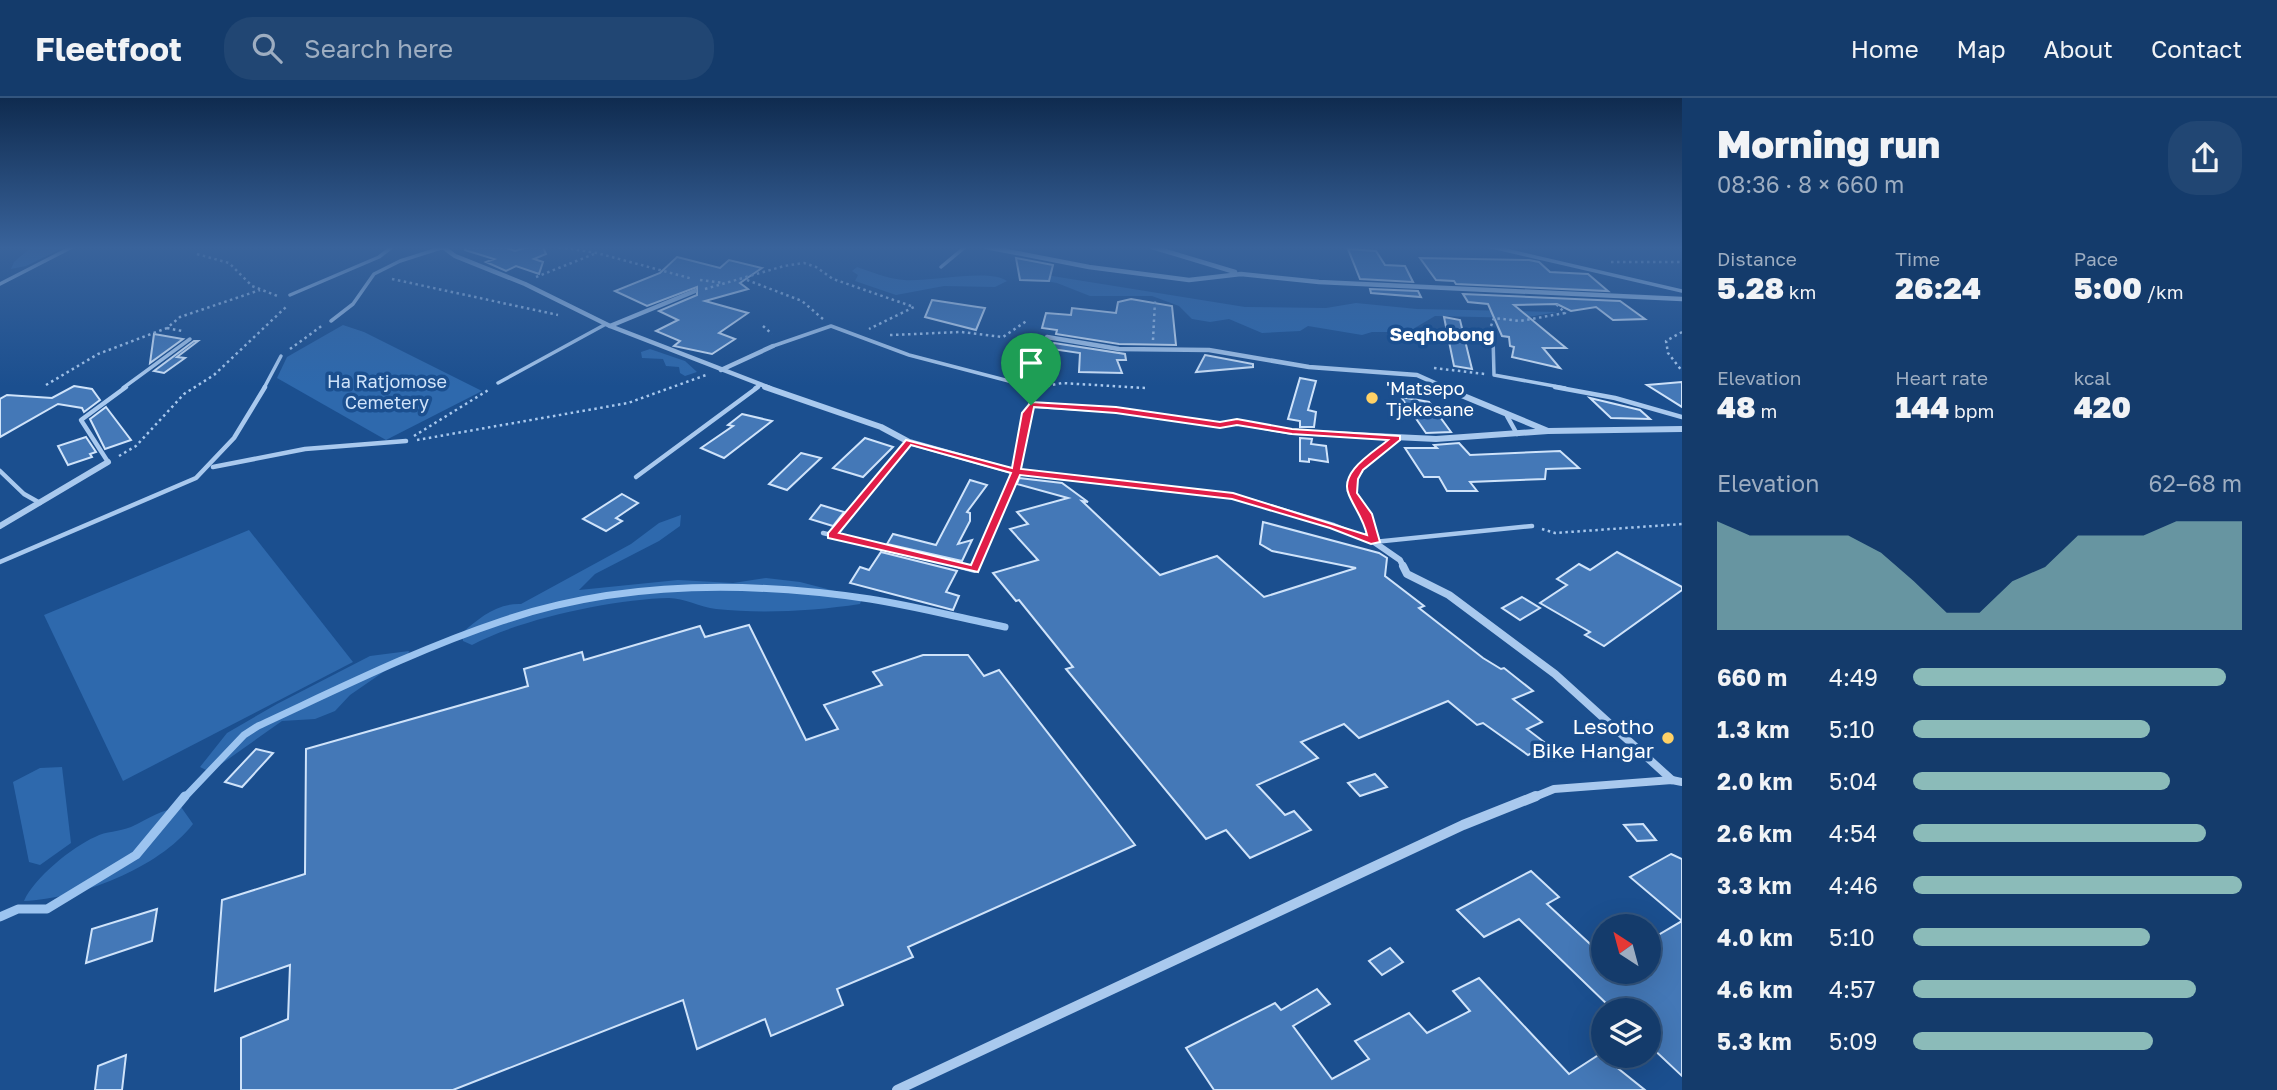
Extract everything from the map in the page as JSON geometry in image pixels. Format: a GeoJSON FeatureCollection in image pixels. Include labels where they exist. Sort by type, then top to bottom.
{"type":"FeatureCollection","features":[{"type":"Feature","properties":{"kind":"street"},"geometry":{"type":"LineString","coordinates":[[543,293],[608,325],[760,385],[881,427],[909,442],[1016,472],[1233,496],[1334,526],[1374,542],[1400,561],[1407,574],[1449,596],[1555,674],[1677,781]]}},
{"type":"Feature","properties":{"kind":"street"},"geometry":{"type":"LineString","coordinates":[[608,325],[689,293]]}},
{"type":"Feature","properties":{"kind":"street"},"geometry":{"type":"LineString","coordinates":[[1514,293],[1682,299]]}},
{"type":"Feature","properties":{"kind":"street"},"geometry":{"type":"LineString","coordinates":[[1047,337],[1119,349],[1209,350],[1299,365],[1417,375],[1507,416],[1548,431]]}},
{"type":"Feature","properties":{"kind":"street"},"geometry":{"type":"LineString","coordinates":[[721,370],[773,346]]}},
{"type":"Feature","properties":{"kind":"street"},"geometry":{"type":"LineString","coordinates":[[1016,472],[1027,413],[1031,405],[1116,410]]}},
{"type":"Feature","properties":{"kind":"street"},"geometry":{"type":"LineString","coordinates":[[1220,425],[1237,422],[1292,432],[1396,438],[1548,431],[1682,429]]}},
{"type":"Feature","properties":{"kind":"street"},"geometry":{"type":"LineString","coordinates":[[0,526],[108,462]]}},
{"type":"Feature","properties":{"kind":"street"},"geometry":{"type":"LineString","coordinates":[[897,1090],[1487,816],[1553,789],[1677,781]]}},
{"type":"Feature","properties":{"kind":"lane"},"geometry":{"type":"LineString","coordinates":[[290,295],[294,293]]}},
{"type":"Feature","properties":{"kind":"lane"},"geometry":{"type":"LineString","coordinates":[[331,321],[353,304],[360,293]]}},
{"type":"Feature","properties":{"kind":"lane"},"geometry":{"type":"LineString","coordinates":[[498,383],[608,325]]}},
{"type":"Feature","properties":{"kind":"lane"},"geometry":{"type":"LineString","coordinates":[[773,346],[831,326],[909,355],[1036,388],[1031,405]]}},
{"type":"Feature","properties":{"kind":"lane"},"geometry":{"type":"LineString","coordinates":[[1493,337],[1494,375],[1615,398],[1682,417]]}},
{"type":"Feature","properties":{"kind":"lane"},"geometry":{"type":"LineString","coordinates":[[108,462],[81,420],[190,339]]}},
{"type":"Feature","properties":{"kind":"lane"},"geometry":{"type":"LineString","coordinates":[[213,467],[236,435],[281,356]]}},
{"type":"Feature","properties":{"kind":"lane"},"geometry":{"type":"LineString","coordinates":[[636,477],[760,385]]}},
{"type":"Feature","properties":{"kind":"lane"},"geometry":{"type":"LineString","coordinates":[[1116,410],[1220,425]]}},
{"type":"Feature","properties":{"kind":"lane"},"geometry":{"type":"LineString","coordinates":[[1507,416],[1517,434]]}},
{"type":"Feature","properties":{"kind":"lane"},"geometry":{"type":"LineString","coordinates":[[0,562],[195,478],[213,467],[305,449],[406,441]]}},
{"type":"Feature","properties":{"kind":"lane"},"geometry":{"type":"LineString","coordinates":[[0,471],[24,494],[40,503]]}},
{"type":"Feature","properties":{"kind":"lane"},"geometry":{"type":"LineString","coordinates":[[823,533],[975,570],[1016,472]]}},
{"type":"Feature","properties":{"kind":"lane"},"geometry":{"type":"LineString","coordinates":[[1374,542],[1532,526]]}},
{"type":"Feature","properties":{"kind":"path"},"geometry":{"type":"LineString","coordinates":[[46,385],[98,354],[128,345],[206,307],[247,293]]}},
{"type":"Feature","properties":{"kind":"path"},"geometry":{"type":"LineString","coordinates":[[270,293],[279,297],[290,295]]}},
{"type":"Feature","properties":{"kind":"path"},"geometry":{"type":"LineString","coordinates":[[108,462],[136,446],[184,394],[214,375],[298,293]]}},
{"type":"Feature","properties":{"kind":"path"},"geometry":{"type":"LineString","coordinates":[[468,293],[559,315]]}},
{"type":"Feature","properties":{"kind":"path"},"geometry":{"type":"LineString","coordinates":[[782,293],[802,301],[831,326]]}},
{"type":"Feature","properties":{"kind":"path"},"geometry":{"type":"LineString","coordinates":[[872,332],[864,331],[914,307],[874,293]]}},
{"type":"Feature","properties":{"kind":"path"},"geometry":{"type":"LineString","coordinates":[[1494,318],[1540,320],[1565,313],[1543,295]]}},
{"type":"Feature","properties":{"kind":"path"},"geometry":{"type":"LineString","coordinates":[[1151,349],[1155,301]]}},
{"type":"Feature","properties":{"kind":"path"},"geometry":{"type":"LineString","coordinates":[[879,334],[961,332],[1003,337],[1013,333],[1028,320]]}},
{"type":"Feature","properties":{"kind":"path"},"geometry":{"type":"LineString","coordinates":[[281,356],[331,321]]}},
{"type":"Feature","properties":{"kind":"path"},"geometry":{"type":"LineString","coordinates":[[1682,332],[1666,341],[1668,353],[1682,370]]}},
{"type":"Feature","properties":{"kind":"path"},"geometry":{"type":"LineString","coordinates":[[1029,362],[1039,338],[1047,337]]}},
{"type":"Feature","properties":{"kind":"path"},"geometry":{"type":"LineString","coordinates":[[1428,367],[1494,375]]}},
{"type":"Feature","properties":{"kind":"path"},"geometry":{"type":"LineString","coordinates":[[406,441],[628,403],[721,370]]}},
{"type":"Feature","properties":{"kind":"path"},"geometry":{"type":"LineString","coordinates":[[406,441],[436,420],[482,398],[498,383]]}},
{"type":"Feature","properties":{"kind":"path"},"geometry":{"type":"LineString","coordinates":[[1043,390],[1049,384],[1062,383],[1145,388]]}},
{"type":"Feature","properties":{"kind":"path"},"geometry":{"type":"LineString","coordinates":[[1374,542],[1367,514],[1352,493],[1353,479],[1359,468],[1396,438]]}},
{"type":"Feature","properties":{"kind":"path"},"geometry":{"type":"LineString","coordinates":[[832,535],[909,442]]}},
{"type":"Feature","properties":{"kind":"path"},"geometry":{"type":"LineString","coordinates":[[1532,526],[1555,533],[1682,524]]}},
{"type":"Feature","properties":{"kind":"green space"},"geometry":{"type":"Polygon","coordinates":[[[1083,293],[1160,293],[1245,307],[1326,308],[1356,303],[1417,309],[1558,312],[1522,318],[1435,316],[1408,332],[1372,332],[1362,335],[1308,326],[1300,331],[1262,333],[1229,319],[1210,322],[1192,319],[1179,306],[1152,296],[1090,296],[1083,293]]]}},
{"type":"Feature","properties":{"kind":"green space","name":"Ha Ratjomose Cemetery"},"geometry":{"type":"Polygon","coordinates":[[[343,325],[364,332],[482,391],[386,440],[277,378],[287,357],[343,325]]]}},
{"type":"Feature","properties":{"kind":"green space"},"geometry":{"type":"Polygon","coordinates":[[[650,349],[685,361],[697,372],[685,376],[680,373],[679,367],[666,366],[663,359],[642,358],[641,352],[650,349]]]}},
{"type":"Feature","properties":{"kind":"green space"},"geometry":{"type":"Polygon","coordinates":[[[681,515],[680,526],[659,541],[595,574],[579,590],[678,580],[733,583],[766,578],[800,582],[862,598],[860,604],[806,610],[751,611],[716,609],[675,598],[647,599],[595,606],[541,619],[472,645],[463,641],[462,633],[489,613],[504,606],[521,604],[631,544],[659,523],[681,515]]]}},
{"type":"Feature","properties":{"kind":"green space"},"geometry":{"type":"Polygon","coordinates":[[[249,530],[353,662],[123,781],[44,615],[249,530]]]}},
{"type":"Feature","properties":{"kind":"green space"},"geometry":{"type":"Polygon","coordinates":[[[409,651],[408,655],[350,695],[335,711],[315,719],[282,721],[210,772],[200,767],[227,733],[277,704],[370,656],[409,651]]]}},
{"type":"Feature","properties":{"kind":"green space"},"geometry":{"type":"Polygon","coordinates":[[[62,767],[71,843],[40,865],[29,862],[13,782],[40,768],[62,767]]]}},
{"type":"Feature","properties":{"kind":"green space"},"geometry":{"type":"Polygon","coordinates":[[[181,807],[193,824],[160,855],[93,887],[46,899],[24,901],[45,873],[86,842],[131,827],[161,812],[181,807]]]}},
{"type":"Feature","properties":{"kind":"building"},"geometry":{"type":"Polygon","coordinates":[[[620,293],[680,293],[647,306],[620,293]]]}},
{"type":"Feature","properties":{"kind":"building"},"geometry":{"type":"Polygon","coordinates":[[[733,293],[705,301],[748,313],[719,333],[735,339],[712,354],[674,346],[680,341],[656,331],[678,320],[659,311],[697,295],[733,293]]]}},
{"type":"Feature","properties":{"kind":"building"},"geometry":{"type":"Polygon","coordinates":[[[1375,293],[1419,293],[1421,297],[1375,293]]]}},
{"type":"Feature","properties":{"kind":"building"},"geometry":{"type":"Polygon","coordinates":[[[1463,294],[1620,301],[1645,319],[1613,320],[1596,307],[1571,311],[1557,304],[1514,305],[1566,348],[1543,348],[1560,368],[1512,357],[1514,347],[1510,346],[1509,337],[1502,336],[1488,304],[1468,302],[1463,294]]]}},
{"type":"Feature","properties":{"kind":"building"},"geometry":{"type":"Polygon","coordinates":[[[1131,299],[1172,306],[1176,345],[1119,344],[1056,334],[1057,330],[1042,328],[1046,313],[1071,315],[1072,308],[1116,313],[1118,302],[1131,299]]]}},
{"type":"Feature","properties":{"kind":"building"},"geometry":{"type":"Polygon","coordinates":[[[932,300],[985,308],[976,330],[925,317],[932,300]]]}},
{"type":"Feature","properties":{"kind":"building"},"geometry":{"type":"Polygon","coordinates":[[[1444,317],[1460,320],[1472,369],[1454,366],[1444,317]]]}},
{"type":"Feature","properties":{"kind":"building"},"geometry":{"type":"Polygon","coordinates":[[[154,334],[183,339],[150,363],[154,334]]]}},
{"type":"Feature","properties":{"kind":"building"},"geometry":{"type":"Polygon","coordinates":[[[194,341],[198,341],[177,357],[185,358],[164,373],[154,371],[194,341]]]}},
{"type":"Feature","properties":{"kind":"building"},"geometry":{"type":"Polygon","coordinates":[[[1054,343],[1125,354],[1126,360],[1117,360],[1122,373],[1079,372],[1080,353],[1052,349],[1054,343]]]}},
{"type":"Feature","properties":{"kind":"building"},"geometry":{"type":"Polygon","coordinates":[[[1205,355],[1253,364],[1253,367],[1196,372],[1205,355]]]}},
{"type":"Feature","properties":{"kind":"building"},"geometry":{"type":"Polygon","coordinates":[[[1300,378],[1316,381],[1308,410],[1316,412],[1314,427],[1300,427],[1300,421],[1288,419],[1300,378]]]}},
{"type":"Feature","properties":{"kind":"building"},"geometry":{"type":"Polygon","coordinates":[[[1682,382],[1682,407],[1647,385],[1682,382]]]}},
{"type":"Feature","properties":{"kind":"building"},"geometry":{"type":"Polygon","coordinates":[[[74,386],[92,389],[100,400],[84,412],[82,408],[58,404],[0,437],[0,399],[7,395],[52,398],[74,386]]]}},
{"type":"Feature","properties":{"kind":"building"},"geometry":{"type":"Polygon","coordinates":[[[1401,397],[1429,402],[1451,432],[1426,433],[1401,397]]]}},
{"type":"Feature","properties":{"kind":"building"},"geometry":{"type":"Polygon","coordinates":[[[1590,398],[1640,410],[1650,419],[1611,418],[1590,398]]]}},
{"type":"Feature","properties":{"kind":"building"},"geometry":{"type":"Polygon","coordinates":[[[106,407],[131,440],[105,449],[90,419],[106,407]]]}},
{"type":"Feature","properties":{"kind":"building"},"geometry":{"type":"Polygon","coordinates":[[[742,414],[772,421],[724,458],[701,448],[733,426],[728,425],[742,414]]]}},
{"type":"Feature","properties":{"kind":"building"},"geometry":{"type":"Polygon","coordinates":[[[86,437],[96,452],[90,454],[92,457],[68,465],[58,446],[86,437]]]}},
{"type":"Feature","properties":{"kind":"building"},"geometry":{"type":"Polygon","coordinates":[[[865,438],[893,447],[863,477],[833,468],[865,438]]]}},
{"type":"Feature","properties":{"kind":"building"},"geometry":{"type":"Polygon","coordinates":[[[1300,438],[1312,439],[1311,444],[1326,446],[1328,462],[1309,459],[1309,462],[1300,461],[1300,438]]]}},
{"type":"Feature","properties":{"kind":"building"},"geometry":{"type":"Polygon","coordinates":[[[1459,443],[1470,455],[1560,451],[1579,468],[1546,469],[1545,479],[1470,482],[1477,491],[1447,491],[1439,477],[1424,477],[1405,448],[1437,448],[1434,445],[1459,443]]]}},
{"type":"Feature","properties":{"kind":"building"},"geometry":{"type":"Polygon","coordinates":[[[801,453],[821,458],[787,490],[769,484],[801,453]]]}},
{"type":"Feature","properties":{"kind":"building"},"geometry":{"type":"Polygon","coordinates":[[[1019,478],[1062,483],[1088,502],[1082,501],[1160,575],[1217,556],[1264,597],[1356,568],[1272,551],[1260,544],[1263,522],[1379,553],[1387,558],[1385,576],[1424,606],[1419,608],[1483,658],[1501,669],[1504,668],[1533,691],[1513,699],[1542,722],[1527,729],[1548,745],[1528,755],[1483,723],[1477,725],[1448,701],[1359,738],[1344,724],[1301,742],[1318,758],[1257,785],[1285,815],[1294,811],[1311,830],[1250,858],[1226,830],[1206,839],[1066,669],[1073,667],[1019,600],[1016,601],[993,573],[1038,560],[1010,529],[1028,524],[1017,512],[1068,498],[1017,484],[1019,478]]]}},
{"type":"Feature","properties":{"kind":"building"},"geometry":{"type":"Polygon","coordinates":[[[970,480],[987,485],[967,512],[970,513],[970,521],[958,544],[972,540],[962,561],[887,544],[893,534],[936,545],[970,480]]]}},
{"type":"Feature","properties":{"kind":"building"},"geometry":{"type":"Polygon","coordinates":[[[622,494],[638,503],[616,518],[622,521],[606,531],[583,519],[622,494]]]}},
{"type":"Feature","properties":{"kind":"building"},"geometry":{"type":"Polygon","coordinates":[[[821,505],[844,512],[833,526],[810,519],[821,505]]]}},
{"type":"Feature","properties":{"kind":"building"},"geometry":{"type":"Polygon","coordinates":[[[881,552],[957,571],[946,592],[959,596],[953,610],[850,583],[860,567],[869,570],[881,552]]]}},
{"type":"Feature","properties":{"kind":"building"},"geometry":{"type":"Polygon","coordinates":[[[1617,552],[1682,587],[1682,590],[1604,646],[1585,635],[1590,632],[1540,603],[1567,585],[1557,579],[1579,564],[1590,570],[1617,552]]]}},
{"type":"Feature","properties":{"kind":"building"},"geometry":{"type":"Polygon","coordinates":[[[1522,597],[1540,608],[1520,620],[1502,608],[1522,597]]]}},
{"type":"Feature","properties":{"kind":"building"},"geometry":{"type":"Polygon","coordinates":[[[749,625],[806,740],[838,729],[824,705],[882,685],[873,672],[923,655],[968,655],[984,676],[999,670],[1135,845],[908,947],[913,957],[837,989],[843,1005],[771,1036],[765,1019],[697,1049],[683,1000],[453,1090],[241,1090],[241,1038],[288,1019],[290,965],[215,991],[222,900],[305,874],[306,749],[528,686],[524,669],[582,652],[584,660],[700,626],[705,637],[749,625]]]}},
{"type":"Feature","properties":{"kind":"building"},"geometry":{"type":"Polygon","coordinates":[[[256,749],[273,753],[242,787],[225,782],[256,749]]]}},
{"type":"Feature","properties":{"kind":"building"},"geometry":{"type":"Polygon","coordinates":[[[1375,774],[1387,787],[1360,796],[1348,783],[1375,774]]]}},
{"type":"Feature","properties":{"kind":"building"},"geometry":{"type":"Polygon","coordinates":[[[1643,824],[1656,840],[1637,841],[1624,825],[1643,824]]]}},
{"type":"Feature","properties":{"kind":"building"},"geometry":{"type":"Polygon","coordinates":[[[1671,854],[1682,859],[1682,921],[1630,877],[1671,854]]]}},
{"type":"Feature","properties":{"kind":"building"},"geometry":{"type":"Polygon","coordinates":[[[1531,871],[1559,897],[1547,904],[1591,945],[1591,984],[1661,984],[1661,933],[1682,921],[1682,1076],[1661,1056],[1661,998],[1601,998],[1519,919],[1484,937],[1457,910],[1531,871]]]}},
{"type":"Feature","properties":{"kind":"building"},"geometry":{"type":"Polygon","coordinates":[[[157,909],[152,941],[86,963],[92,929],[157,909]]]}},
{"type":"Feature","properties":{"kind":"building"},"geometry":{"type":"Polygon","coordinates":[[[1390,948],[1403,962],[1382,975],[1369,961],[1390,948]]]}},
{"type":"Feature","properties":{"kind":"building"},"geometry":{"type":"Polygon","coordinates":[[[1479,978],[1569,1074],[1591,1060],[1591,1068],[1618,1068],[1645,1090],[1214,1090],[1186,1048],[1275,1003],[1281,1010],[1317,989],[1330,1004],[1293,1026],[1332,1079],[1369,1059],[1355,1041],[1409,1013],[1427,1033],[1470,1011],[1453,991],[1479,978]]]}},
{"type":"Feature","properties":{"kind":"building"},"geometry":{"type":"Polygon","coordinates":[[[126,1055],[122,1090],[95,1090],[98,1066],[126,1055]]]}},
{"type":"Feature","properties":{"kind":"waterway"},"geometry":{"type":"LineString","coordinates":[[184,798],[244,735],[258,726],[379,670],[471,632],[546,608],[592,598],[684,588],[778,589],[870,599],[1005,627]]}},
{"type":"Feature","properties":{"kind":"waterway"},"geometry":{"type":"LineString","coordinates":[[0,917],[18,909],[47,909],[136,855],[185,796]]}},
{"type":"Feature","properties":{"kind":"place","name":"'Matsepo Tjekesane"},"geometry":{"type":"Point","coordinates":[1372,398]}},
{"type":"Feature","properties":{"kind":"place","name":"Lesotho Bike Hangar"},"geometry":{"type":"Point","coordinates":[1668,738]}},
{"type":"Feature","properties":{"kind":"district","name":"Seqhobong"},"geometry":{"type":"Point","coordinates":[1442,333]}},
{"type":"Feature","properties":{"kind":"route"},"geometry":{"type":"LineString","coordinates":[[1031,405],[1027,413],[1016,472],[909,442],[893,463],[872,483],[848,518],[832,535],[975,570],[1016,472],[1233,496],[1334,526],[1374,542],[1369,531],[1367,514],[1352,493],[1353,479],[1359,468],[1384,446],[1395,442],[1396,438],[1292,432],[1237,422],[1220,425],[1116,410],[1031,405]]}}]}
